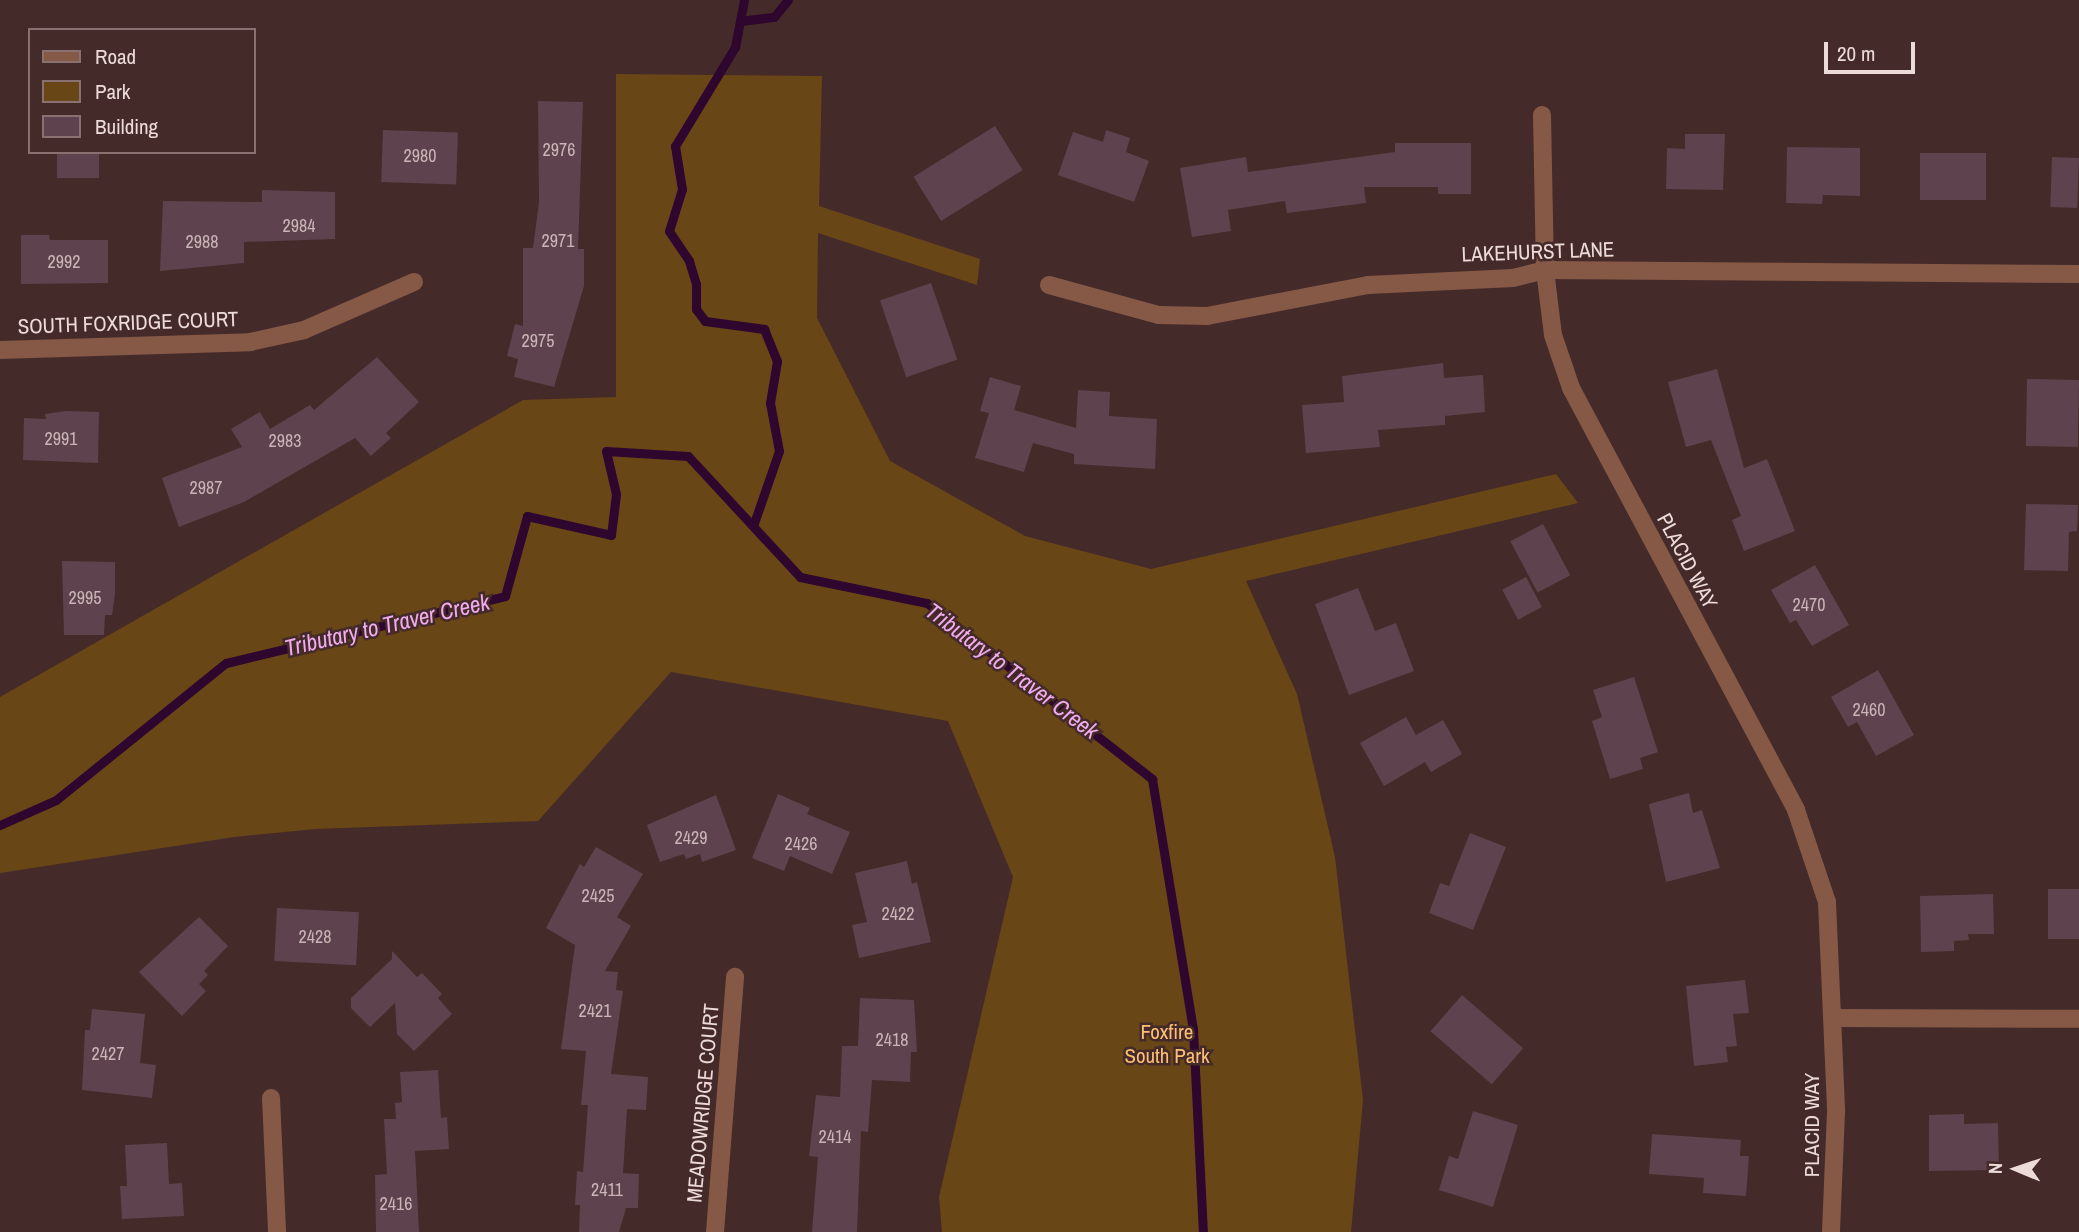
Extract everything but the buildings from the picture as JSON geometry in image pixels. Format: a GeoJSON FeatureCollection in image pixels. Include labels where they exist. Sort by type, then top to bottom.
{"type":"FeatureCollection","features":[{"type":"Feature","properties":{"kind":"street","name":"PLACID WAY"},"geometry":{"type":"LineString","coordinates":[[1542,116],[1545,270],[1553,335],[1572,388],[1796,810],[1826,902],[1834,1018],[1831,1232]]}},
{"type":"Feature","properties":{"kind":"street","name":"LAKEHURST LANE"},"geometry":{"type":"LineString","coordinates":[[1049,285],[1159,315],[1207,316],[1368,285],[1513,278],[1545,270],[2079,274]]}},
{"type":"Feature","properties":{"kind":"street","name":"SOUTH FOXRIDGE COURT"},"geometry":{"type":"LineString","coordinates":[[0,350],[250,342],[304,330],[414,282]]}},
{"type":"Feature","properties":{"kind":"street","name":"MEADOWRIDGE COURT"},"geometry":{"type":"LineString","coordinates":[[715,1232],[735,977]]}},
{"type":"Feature","properties":{"kind":"street"},"geometry":{"type":"LineString","coordinates":[[1834,1018],[2079,1019]]}},
{"type":"Feature","properties":{"kind":"street"},"geometry":{"type":"LineString","coordinates":[[271,1098],[277,1232]]}},
{"type":"Feature","properties":{"kind":"green space","name":"Foxfire South Park"},"geometry":{"type":"Polygon","coordinates":[[[616,74],[822,76],[819,206],[980,259],[977,285],[818,233],[817,318],[890,461],[1025,536],[1151,569],[1556,474],[1578,503],[1246,581],[1297,694],[1335,857],[1363,1100],[1351,1232],[942,1232],[939,1197],[1013,877],[948,721],[671,672],[538,821],[315,829],[234,837],[0,873],[0,697],[523,400],[616,397],[616,74]]]}},
{"type":"Feature","properties":{"kind":"waterway"},"geometry":{"type":"LineString","coordinates":[[744,0],[735,47],[675,146],[682,189],[669,231],[689,261],[696,284],[696,309],[705,321],[764,329],[777,361],[770,403],[779,451],[753,526]]}},
{"type":"Feature","properties":{"kind":"waterway"},"geometry":{"type":"LineString","coordinates":[[740,21],[774,17],[788,0]]}},
{"type":"Feature","properties":{"kind":"waterway","name":"Tributary to Traver Creek"},"geometry":{"type":"LineString","coordinates":[[0,825],[56,800],[226,663],[505,596],[527,516],[611,535],[616,494],[606,451],[688,456],[800,577],[927,603],[1152,779],[1193,1029],[1203,1232]]}}]}
